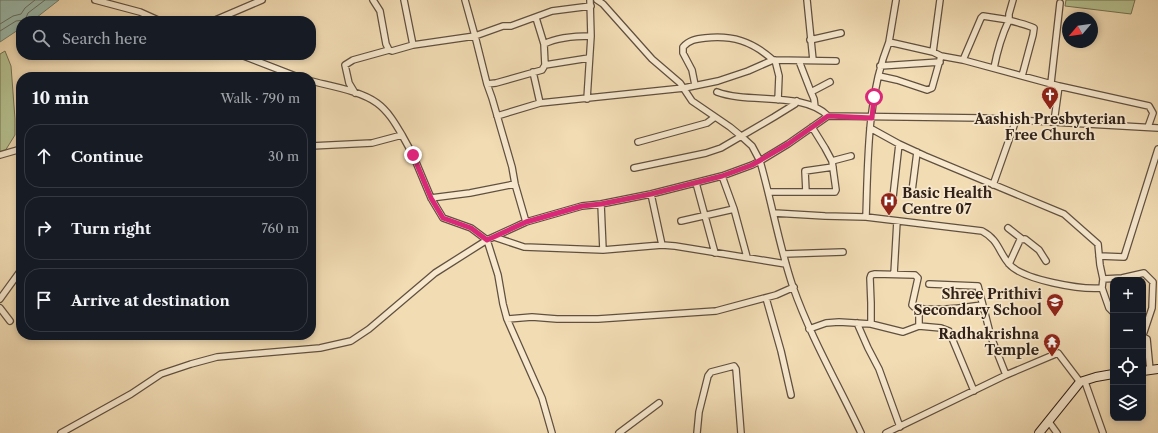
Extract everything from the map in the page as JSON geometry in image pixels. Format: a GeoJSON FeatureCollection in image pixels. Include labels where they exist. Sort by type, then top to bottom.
{"type":"FeatureCollection","features":[{"type":"Feature","properties":{"kind":"street"},"geometry":{"type":"LineString","coordinates":[[95,0],[140,12],[149,16]]}},
{"type":"Feature","properties":{"kind":"street"},"geometry":{"type":"LineString","coordinates":[[225,16],[262,0]]}},
{"type":"Feature","properties":{"kind":"street"},"geometry":{"type":"LineString","coordinates":[[373,0],[380,11],[386,44],[389,50]]}},
{"type":"Feature","properties":{"kind":"street"},"geometry":{"type":"LineString","coordinates":[[404,0],[413,45]]}},
{"type":"Feature","properties":{"kind":"street"},"geometry":{"type":"LineString","coordinates":[[465,0],[526,222]]}},
{"type":"Feature","properties":{"kind":"street"},"geometry":{"type":"LineString","coordinates":[[597,0],[603,4],[652,59],[684,88],[692,101],[741,136],[752,146],[760,161],[786,264],[809,329],[860,433]]}},
{"type":"Feature","properties":{"kind":"street"},"geometry":{"type":"LineString","coordinates":[[807,0],[813,60]]}},
{"type":"Feature","properties":{"kind":"street"},"geometry":{"type":"LineString","coordinates":[[866,217],[870,128],[874,97],[880,66],[889,42],[896,0]]}},
{"type":"Feature","properties":{"kind":"street"},"geometry":{"type":"LineString","coordinates":[[933,52],[940,0]]}},
{"type":"Feature","properties":{"kind":"street"},"geometry":{"type":"LineString","coordinates":[[994,68],[1004,31],[1009,20],[1013,0]]}},
{"type":"Feature","properties":{"kind":"street"},"geometry":{"type":"LineString","coordinates":[[355,93],[349,83],[345,64],[353,60],[413,45],[475,36],[503,26],[511,26],[552,12],[591,3],[591,36],[587,100]]}},
{"type":"Feature","properties":{"kind":"street"},"geometry":{"type":"LineString","coordinates":[[1051,83],[1060,3]]}},
{"type":"Feature","properties":{"kind":"street"},"geometry":{"type":"LineString","coordinates":[[963,60],[983,16],[1009,20],[1034,28],[1022,76]]}},
{"type":"Feature","properties":{"kind":"street"},"geometry":{"type":"LineString","coordinates":[[487,84],[496,83],[542,70],[545,65],[544,44],[536,18]]}},
{"type":"Feature","properties":{"kind":"street"},"geometry":{"type":"LineString","coordinates":[[810,40],[841,33]]}},
{"type":"Feature","properties":{"kind":"street"},"geometry":{"type":"LineString","coordinates":[[544,44],[560,39],[578,36],[591,36]]}},
{"type":"Feature","properties":{"kind":"street"},"geometry":{"type":"LineString","coordinates":[[695,85],[692,70],[683,53],[683,47],[692,40],[713,37],[731,38],[746,42],[763,51],[774,60],[779,76],[778,100]]}},
{"type":"Feature","properties":{"kind":"street"},"geometry":{"type":"LineString","coordinates":[[889,42],[933,52],[940,59]]}},
{"type":"Feature","properties":{"kind":"street"},"geometry":{"type":"LineString","coordinates":[[545,65],[589,58]]}},
{"type":"Feature","properties":{"kind":"street"},"geometry":{"type":"LineString","coordinates":[[880,66],[940,59],[963,60],[1059,86],[1149,106],[1153,113],[1148,127]]}},
{"type":"Feature","properties":{"kind":"street"},"geometry":{"type":"LineString","coordinates":[[878,76],[897,80],[927,90],[932,88],[940,59]]}},
{"type":"Feature","properties":{"kind":"street"},"geometry":{"type":"LineString","coordinates":[[254,60],[285,72]]}},
{"type":"Feature","properties":{"kind":"street"},"geometry":{"type":"LineString","coordinates":[[497,116],[540,103],[587,100],[684,88],[729,78],[774,60],[836,61]]}},
{"type":"Feature","properties":{"kind":"street"},"geometry":{"type":"LineString","coordinates":[[799,61],[814,99],[815,107]]}},
{"type":"Feature","properties":{"kind":"street"},"geometry":{"type":"LineString","coordinates":[[533,72],[540,103]]}},
{"type":"Feature","properties":{"kind":"street"},"geometry":{"type":"LineString","coordinates":[[316,82],[355,93],[376,102],[386,110],[395,122],[413,155],[431,198],[443,218],[471,228],[487,240],[498,275],[507,319],[542,398],[552,433]]}},
{"type":"Feature","properties":{"kind":"street"},"geometry":{"type":"LineString","coordinates":[[811,92],[830,82]]}},
{"type":"Feature","properties":{"kind":"street"},"geometry":{"type":"LineString","coordinates":[[1054,122],[1059,86]]}},
{"type":"Feature","properties":{"kind":"street"},"geometry":{"type":"LineString","coordinates":[[717,92],[741,97],[798,101],[815,107],[823,111],[828,116]]}},
{"type":"Feature","properties":{"kind":"street"},"geometry":{"type":"LineString","coordinates":[[634,168],[706,153],[721,148],[798,101]]}},
{"type":"Feature","properties":{"kind":"street"},"geometry":{"type":"LineString","coordinates":[[61,433],[131,394],[161,374],[191,364],[217,357],[320,348],[351,341],[369,330],[436,273],[487,240],[526,222],[582,206],[601,204],[651,194],[722,176],[760,161],[788,144],[828,116],[872,118],[983,118],[1158,128]]}},
{"type":"Feature","properties":{"kind":"street"},"geometry":{"type":"LineString","coordinates":[[638,142],[707,123],[715,117]]}},
{"type":"Feature","properties":{"kind":"street"},"geometry":{"type":"LineString","coordinates":[[993,185],[1016,120]]}},
{"type":"Feature","properties":{"kind":"street"},"geometry":{"type":"LineString","coordinates":[[769,192],[835,192],[836,190],[832,164],[826,148],[812,127]]}},
{"type":"Feature","properties":{"kind":"street"},"geometry":{"type":"LineString","coordinates":[[870,128],[917,152],[1064,214],[1098,244],[1103,279],[1102,288],[1110,309]]}},
{"type":"Feature","properties":{"kind":"street"},"geometry":{"type":"LineString","coordinates":[[316,146],[372,143],[402,135]]}},
{"type":"Feature","properties":{"kind":"street"},"geometry":{"type":"LineString","coordinates":[[894,197],[900,144]]}},
{"type":"Feature","properties":{"kind":"street"},"geometry":{"type":"LineString","coordinates":[[1099,256],[1124,257],[1158,149]]}},
{"type":"Feature","properties":{"kind":"street"},"geometry":{"type":"LineString","coordinates":[[0,155],[16,150]]}},
{"type":"Feature","properties":{"kind":"street"},"geometry":{"type":"LineString","coordinates":[[912,191],[917,152]]}},
{"type":"Feature","properties":{"kind":"street"},"geometry":{"type":"LineString","coordinates":[[806,192],[805,171],[832,164],[851,156]]}},
{"type":"Feature","properties":{"kind":"street"},"geometry":{"type":"LineString","coordinates":[[722,176],[734,209],[747,257]]}},
{"type":"Feature","properties":{"kind":"street"},"geometry":{"type":"LineString","coordinates":[[696,183],[715,253]]}},
{"type":"Feature","properties":{"kind":"street"},"geometry":{"type":"LineString","coordinates":[[431,198],[470,193],[515,184]]}},
{"type":"Feature","properties":{"kind":"street"},"geometry":{"type":"LineString","coordinates":[[651,194],[662,245]]}},
{"type":"Feature","properties":{"kind":"street"},"geometry":{"type":"LineString","coordinates":[[601,204],[603,250]]}},
{"type":"Feature","properties":{"kind":"street"},"geometry":{"type":"LineString","coordinates":[[681,221],[734,209]]}},
{"type":"Feature","properties":{"kind":"street"},"geometry":{"type":"LineString","coordinates":[[774,213],[866,217],[982,232],[990,236],[997,244],[1009,264],[1016,270],[1040,280],[1069,287],[1089,289],[1102,288]]}},
{"type":"Feature","properties":{"kind":"street"},"geometry":{"type":"LineString","coordinates":[[894,274],[897,221]]}},
{"type":"Feature","properties":{"kind":"street"},"geometry":{"type":"LineString","coordinates":[[1008,228],[1039,250],[1046,261]]}},
{"type":"Feature","properties":{"kind":"street"},"geometry":{"type":"LineString","coordinates":[[494,237],[524,247],[603,250],[662,245],[675,246],[786,264]]}},
{"type":"Feature","properties":{"kind":"street"},"geometry":{"type":"LineString","coordinates":[[1009,264],[1020,240],[1022,239]]}},
{"type":"Feature","properties":{"kind":"street"},"geometry":{"type":"LineString","coordinates":[[784,254],[843,252]]}},
{"type":"Feature","properties":{"kind":"street"},"geometry":{"type":"LineString","coordinates":[[1103,279],[1122,278],[1144,273],[1153,282],[1152,308],[1146,327]]}},
{"type":"Feature","properties":{"kind":"street"},"geometry":{"type":"LineString","coordinates":[[871,324],[870,278],[871,275],[875,274],[915,275],[918,278],[912,305],[919,309],[963,308],[982,305]]}},
{"type":"Feature","properties":{"kind":"street"},"geometry":{"type":"LineString","coordinates":[[0,299],[16,277]]}},
{"type":"Feature","properties":{"kind":"street"},"geometry":{"type":"LineString","coordinates":[[929,284],[978,286],[991,337],[1006,375]]}},
{"type":"Feature","properties":{"kind":"street"},"geometry":{"type":"LineString","coordinates":[[507,319],[532,317],[557,319],[598,319],[716,311],[776,295],[794,287]]}},
{"type":"Feature","properties":{"kind":"street"},"geometry":{"type":"LineString","coordinates":[[766,298],[781,351],[790,395]]}},
{"type":"Feature","properties":{"kind":"street"},"geometry":{"type":"LineString","coordinates":[[0,308],[10,322]]}},
{"type":"Feature","properties":{"kind":"street"},"geometry":{"type":"LineString","coordinates":[[919,309],[920,326]]}},
{"type":"Feature","properties":{"kind":"street"},"geometry":{"type":"LineString","coordinates":[[809,329],[839,322],[871,324],[903,332],[920,326],[942,328],[950,331],[974,391]]}},
{"type":"Feature","properties":{"kind":"street"},"geometry":{"type":"LineString","coordinates":[[857,323],[879,369],[900,427]]}},
{"type":"Feature","properties":{"kind":"street"},"geometry":{"type":"LineString","coordinates":[[1146,339],[1150,370]]}},
{"type":"Feature","properties":{"kind":"street"},"geometry":{"type":"LineString","coordinates":[[886,433],[1006,375],[1058,353],[1083,382],[1103,433]]}},
{"type":"Feature","properties":{"kind":"street"},"geometry":{"type":"LineString","coordinates":[[697,433],[699,412],[708,376],[711,372],[734,366],[736,369],[741,433]]}},
{"type":"Feature","properties":{"kind":"street"},"geometry":{"type":"LineString","coordinates":[[1039,433],[1065,400],[1083,382],[1096,377],[1110,375]]}},
{"type":"Feature","properties":{"kind":"street"},"geometry":{"type":"LineString","coordinates":[[619,433],[659,403]]}},
{"type":"Feature","properties":{"kind":"street"},"geometry":{"type":"LineString","coordinates":[[1049,422],[1057,433]]}},
{"type":"Feature","properties":{"kind":"green space"},"geometry":{"type":"Polygon","coordinates":[[[1066,0],[1135,0],[1131,14],[1065,6],[1066,0]]]}},
{"type":"Feature","properties":{"kind":"green space"},"geometry":{"type":"Polygon","coordinates":[[[5,51],[11,66],[15,135],[0,159],[0,54],[5,51]]]}},
{"type":"Feature","properties":{"kind":"water"},"geometry":{"type":"Polygon","coordinates":[[[0,0],[59,0],[38,16],[16,16],[16,31],[0,42],[0,0]]]}},
{"type":"Feature","properties":{"kind":"place","name":"Aashish Presbyterian Free Church"},"geometry":{"type":"Point","coordinates":[1050,110]}},
{"type":"Feature","properties":{"kind":"place","name":"Basic Health Centre 07"},"geometry":{"type":"Point","coordinates":[889,216]}},
{"type":"Feature","properties":{"kind":"place","name":"Shree Prithivi Secondary School"},"geometry":{"type":"Point","coordinates":[1055,317]}},
{"type":"Feature","properties":{"kind":"place","name":"Radhakrishna Temple"},"geometry":{"type":"Point","coordinates":[1052,357]}},
{"type":"Feature","properties":{"kind":"route"},"geometry":{"type":"LineString","coordinates":[[413,155],[431,198],[443,218],[471,228],[487,240],[526,222],[582,206],[601,204],[651,194],[722,176],[752,165],[788,144],[828,116],[872,118],[874,97]]}}]}
